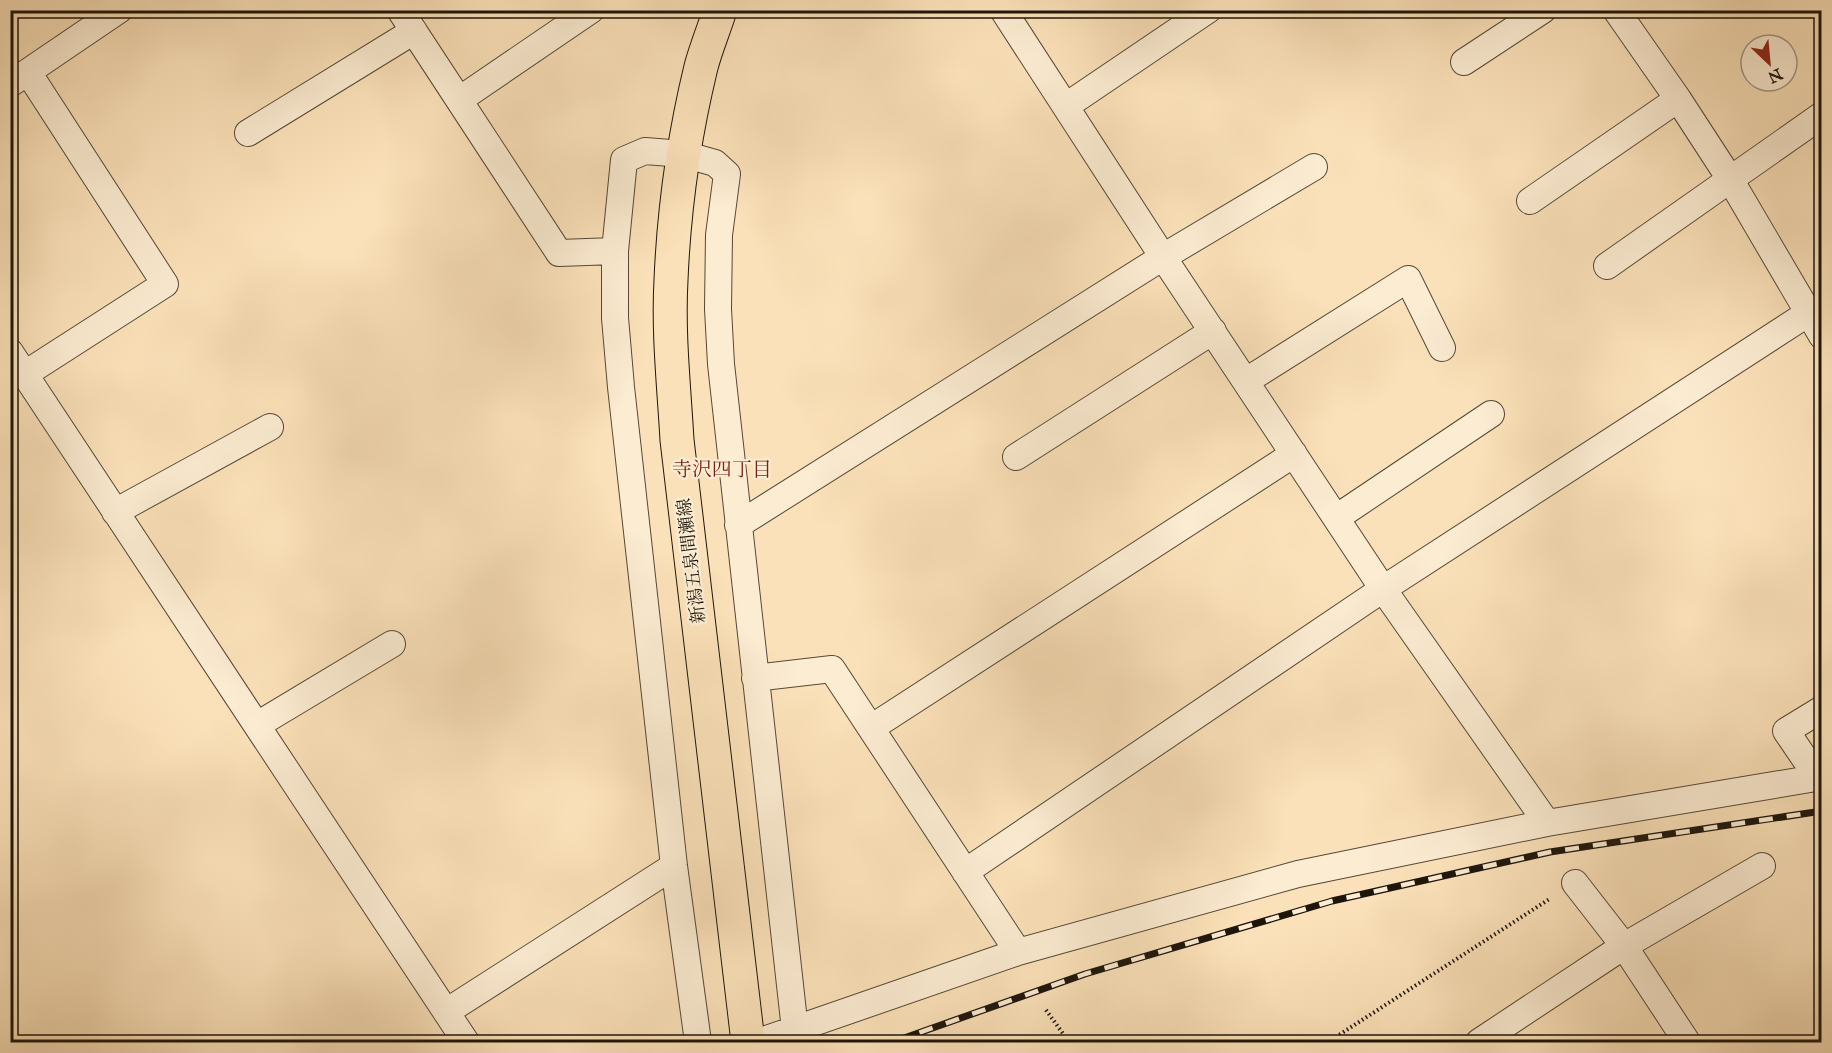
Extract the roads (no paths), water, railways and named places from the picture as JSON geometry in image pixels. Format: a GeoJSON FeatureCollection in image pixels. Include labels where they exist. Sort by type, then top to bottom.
{"type":"FeatureCollection","features":[{"type":"Feature","properties":{"kind":"main road","name":"新潟五泉間瀬線"},"geometry":{"type":"LineString","coordinates":[[720,10],[702,65],[683,154],[675,204],[670,282],[677,440],[748,1042]]}},
{"type":"Feature","properties":{"kind":"street"},"geometry":{"type":"LineString","coordinates":[[25,374],[165,284],[19,78],[119,10]]}},
{"type":"Feature","properties":{"kind":"street"},"geometry":{"type":"LineString","coordinates":[[459,100],[591,10]]}},
{"type":"Feature","properties":{"kind":"street"},"geometry":{"type":"LineString","coordinates":[[1003,10],[1383,589],[1547,823]]}},
{"type":"Feature","properties":{"kind":"street"},"geometry":{"type":"LineString","coordinates":[[1065,106],[1208,10]]}},
{"type":"Feature","properties":{"kind":"street"},"geometry":{"type":"LineString","coordinates":[[1464,62],[1543,10]]}},
{"type":"Feature","properties":{"kind":"street"},"geometry":{"type":"LineString","coordinates":[[1616,10],[1730,179],[1821,336]]}},
{"type":"Feature","properties":{"kind":"street"},"geometry":{"type":"LineString","coordinates":[[248,133],[407,21],[559,253],[615,250]]}},
{"type":"Feature","properties":{"kind":"street"},"geometry":{"type":"LineString","coordinates":[[1530,201],[1678,99]]}},
{"type":"Feature","properties":{"kind":"street"},"geometry":{"type":"LineString","coordinates":[[1607,266],[1821,115]]}},
{"type":"Feature","properties":{"kind":"street"},"geometry":{"type":"LineString","coordinates":[[698,1042],[675,866],[615,318],[615,250],[624,160],[645,151],[683,154],[715,163],[727,174],[719,235],[718,309],[721,364],[795,1030]]}},
{"type":"Feature","properties":{"kind":"street"},"geometry":{"type":"LineString","coordinates":[[738,525],[1163,257],[1314,167]]}},
{"type":"Feature","properties":{"kind":"street"},"geometry":{"type":"LineString","coordinates":[[1246,381],[1408,279],[1442,348]]}},
{"type":"Feature","properties":{"kind":"street"},"geometry":{"type":"LineString","coordinates":[[965,872],[1383,589],[1807,314]]}},
{"type":"Feature","properties":{"kind":"street"},"geometry":{"type":"LineString","coordinates":[[1016,457],[1213,331]]}},
{"type":"Feature","properties":{"kind":"street"},"geometry":{"type":"LineString","coordinates":[[10,352],[466,1042]]}},
{"type":"Feature","properties":{"kind":"street"},"geometry":{"type":"LineString","coordinates":[[1336,518],[1491,414]]}},
{"type":"Feature","properties":{"kind":"street"},"geometry":{"type":"LineString","coordinates":[[115,512],[270,427]]}},
{"type":"Feature","properties":{"kind":"street"},"geometry":{"type":"LineString","coordinates":[[871,728],[1294,454]]}},
{"type":"Feature","properties":{"kind":"street"},"geometry":{"type":"LineString","coordinates":[[256,725],[392,644]]}},
{"type":"Feature","properties":{"kind":"street"},"geometry":{"type":"LineString","coordinates":[[755,678],[832,669],[1018,952]]}},
{"type":"Feature","properties":{"kind":"street"},"geometry":{"type":"LineString","coordinates":[[758,1042],[1018,952],[1298,874],[1547,823],[1820,777],[1786,730],[1821,709]]}},
{"type":"Feature","properties":{"kind":"street"},"geometry":{"type":"LineString","coordinates":[[446,1012],[675,866]]}},
{"type":"Feature","properties":{"kind":"street"},"geometry":{"type":"LineString","coordinates":[[1479,1042],[1624,946],[1762,866]]}},
{"type":"Feature","properties":{"kind":"street"},"geometry":{"type":"LineString","coordinates":[[1575,883],[1624,946],[1687,1042]]}},
{"type":"Feature","properties":{"kind":"railway"},"geometry":{"type":"LineString","coordinates":[[893,1042],[1085,974],[1332,901],[1550,852],[1822,811]]}},
{"type":"Feature","properties":{"kind":"district","name":"寺沢四丁目"},"geometry":{"type":"Point","coordinates":[722,469]}}]}
